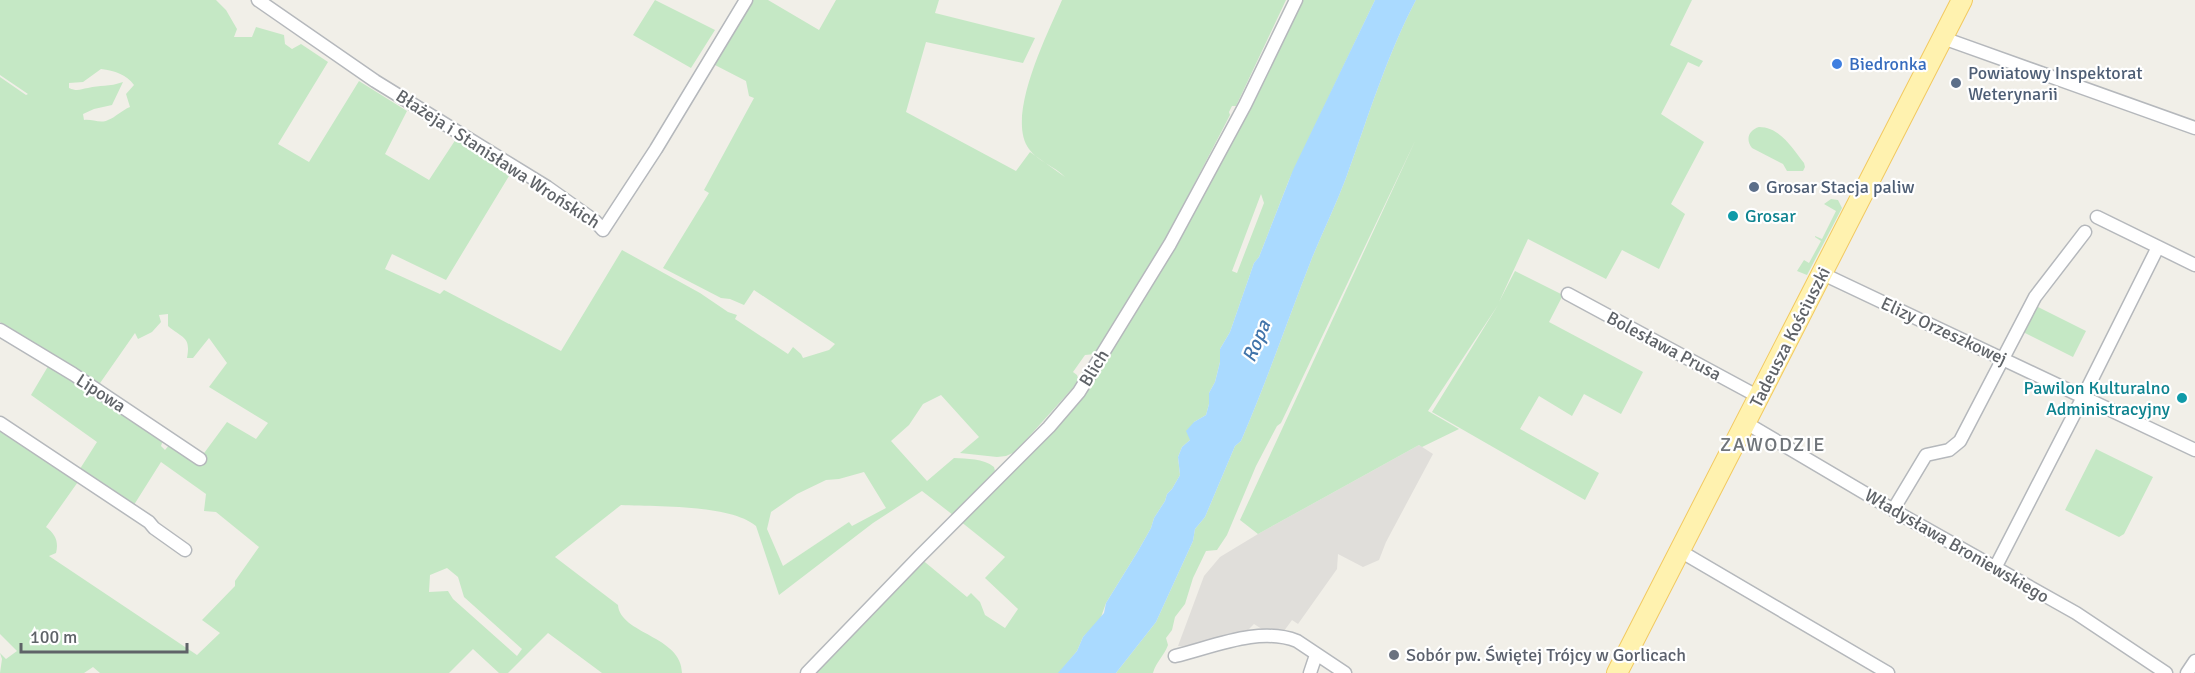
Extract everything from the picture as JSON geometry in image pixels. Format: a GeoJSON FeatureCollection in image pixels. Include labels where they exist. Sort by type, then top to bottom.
{"type":"FeatureCollection","features":[{"type":"Feature","properties":{"kind":"main road","name":"Tadeusza Kościuszki"},"geometry":{"type":"LineString","coordinates":[[1617,673],[1823,274],[1959,1]]}},
{"type":"Feature","properties":{"kind":"street","name":"Błażeja i Stanisława Wrońskich"},"geometry":{"type":"LineString","coordinates":[[258,0],[375,81],[547,187],[595,221],[603,230],[746,0]]}},
{"type":"Feature","properties":{"kind":"street","name":"Blich"},"geometry":{"type":"LineString","coordinates":[[807,673],[1049,427],[1079,392],[1170,244],[1245,105],[1296,0]]}},
{"type":"Feature","properties":{"kind":"street"},"geometry":{"type":"LineString","coordinates":[[1942,38],[2195,128]]}},
{"type":"Feature","properties":{"kind":"street"},"geometry":{"type":"LineString","coordinates":[[2097,217],[2195,266]]}},
{"type":"Feature","properties":{"kind":"street"},"geometry":{"type":"LineString","coordinates":[[1893,510],[1926,454],[1949,450],[1960,441],[2035,297],[2085,232]]}},
{"type":"Feature","properties":{"kind":"street"},"geometry":{"type":"LineString","coordinates":[[1995,568],[2084,397],[2158,247]]}},
{"type":"Feature","properties":{"kind":"street","name":"Elizy Orzeszkowej"},"geometry":{"type":"LineString","coordinates":[[1823,274],[2195,450]]}},
{"type":"Feature","properties":{"kind":"street","name":"Bolesława Prusa"},"geometry":{"type":"LineString","coordinates":[[1568,294],[1759,397]]}},
{"type":"Feature","properties":{"kind":"street","name":"Lipowa"},"geometry":{"type":"LineString","coordinates":[[0,330],[73,374],[200,459]]}},
{"type":"Feature","properties":{"kind":"street"},"geometry":{"type":"LineString","coordinates":[[0,423],[149,522],[185,550]]}},
{"type":"Feature","properties":{"kind":"street","name":"Władysława Broniewskiego"},"geometry":{"type":"LineString","coordinates":[[1746,423],[1893,510],[2076,613],[2166,673]]}},
{"type":"Feature","properties":{"kind":"street"},"geometry":{"type":"LineString","coordinates":[[1680,551],[1888,673]]}},
{"type":"Feature","properties":{"kind":"street"},"geometry":{"type":"LineString","coordinates":[[1175,656],[1242,638],[1270,636],[1297,641],[1345,673]]}},
{"type":"Feature","properties":{"kind":"street"},"geometry":{"type":"LineString","coordinates":[[1310,673],[1316,655]]}},
{"type":"Feature","properties":{"kind":"street"},"geometry":{"type":"LineString","coordinates":[[2187,673],[2195,661]]}},
{"type":"Feature","properties":{"kind":"shaded area"},"geometry":{"type":"Polygon","coordinates":[[[1419,445],[1433,454],[1386,542],[1379,560],[1363,567],[1338,554],[1337,569],[1298,624],[1292,620],[1284,631],[1265,631],[1254,624],[1248,630],[1188,647],[1178,646],[1204,576],[1220,557],[1419,445]]]}},
{"type":"Feature","properties":{"kind":"green space"},"geometry":{"type":"Polygon","coordinates":[[[0,0],[216,0],[226,10],[237,29],[234,37],[252,37],[256,27],[284,35],[285,44],[292,49],[301,44],[328,62],[278,144],[309,162],[359,81],[407,111],[385,154],[429,180],[456,139],[509,176],[446,280],[392,254],[385,269],[440,294],[444,290],[561,351],[622,250],[700,293],[728,312],[737,315],[735,319],[788,354],[793,347],[803,358],[829,350],[835,344],[754,290],[744,305],[721,298],[663,268],[709,193],[704,190],[754,98],[749,96],[746,81],[713,64],[750,0],[768,0],[819,30],[836,0],[939,0],[935,13],[1035,38],[1023,63],[926,42],[906,112],[1016,171],[1030,152],[1035,156],[1023,135],[1022,117],[1025,96],[1039,53],[1062,0],[1286,0],[1236,106],[1232,106],[1230,115],[1163,244],[1095,354],[1085,355],[1073,372],[1079,381],[1015,452],[1006,456],[960,453],[979,437],[941,395],[923,404],[909,425],[891,441],[927,481],[954,458],[980,460],[994,467],[995,471],[953,515],[922,491],[873,523],[779,595],[756,526],[744,519],[711,510],[621,505],[555,557],[618,605],[621,615],[629,623],[672,651],[679,661],[682,673],[602,673],[548,633],[508,673],[499,673],[473,649],[449,673],[100,673],[93,667],[84,673],[0,673],[2,659],[0,653],[6,659],[17,651],[0,634],[0,427],[80,479],[46,527],[57,541],[56,553],[49,556],[197,655],[220,633],[202,620],[235,586],[235,581],[259,547],[216,512],[204,511],[206,494],[161,462],[132,508],[78,472],[97,442],[31,395],[50,363],[163,440],[161,446],[165,450],[170,444],[199,460],[227,422],[256,439],[268,423],[209,387],[227,363],[209,338],[193,358],[187,358],[187,342],[168,326],[168,314],[159,315],[161,322],[152,332],[138,339],[135,333],[98,386],[0,322],[0,77],[26,95],[28,94],[0,75],[0,0]],[[101,69],[83,82],[69,83],[69,88],[77,90],[123,82],[112,105],[83,114],[84,120],[105,121],[130,107],[126,94],[134,85],[120,74],[101,69]],[[864,472],[826,480],[797,494],[771,512],[767,529],[783,566],[849,522],[852,526],[886,508],[864,472]],[[447,568],[430,575],[429,592],[448,591],[453,599],[517,656],[522,649],[464,597],[458,577],[447,568]]]}},
{"type":"Feature","properties":{"kind":"green space"},"geometry":{"type":"Polygon","coordinates":[[[655,0],[715,30],[691,68],[633,35],[655,0]]]}},
{"type":"Feature","properties":{"kind":"green space"},"geometry":{"type":"Polygon","coordinates":[[[1300,0],[1375,0],[1289,180],[1259,257],[1254,263],[1230,332],[1220,349],[1220,362],[1215,382],[1209,393],[1206,415],[1194,422],[1190,440],[1182,447],[1178,457],[1180,475],[1106,603],[1100,620],[1083,637],[1077,651],[1059,673],[809,673],[920,558],[967,597],[971,593],[980,602],[985,615],[1005,628],[1018,609],[985,578],[1005,557],[960,521],[1086,386],[1300,0]],[[1261,194],[1232,271],[1237,273],[1264,203],[1261,194]]]}},
{"type":"Feature","properties":{"kind":"green space"},"geometry":{"type":"Polygon","coordinates":[[[1416,0],[1692,0],[1670,45],[1703,61],[1699,67],[1688,62],[1661,114],[1704,142],[1671,204],[1685,214],[1659,269],[1622,250],[1606,279],[1528,239],[1499,302],[1515,271],[1563,295],[1549,322],[1643,372],[1621,414],[1584,394],[1572,416],[1539,396],[1520,429],[1599,473],[1585,500],[1432,412],[1498,305],[1428,411],[1459,429],[1422,447],[1419,445],[1258,534],[1240,520],[1416,139],[1281,423],[1277,426],[1256,466],[1227,535],[1217,550],[1206,551],[1193,578],[1185,604],[1175,617],[1172,630],[1166,638],[1168,645],[1153,673],[1116,673],[1156,622],[1193,541],[1195,529],[1205,517],[1235,446],[1241,441],[1312,258],[1342,188],[1386,66],[1416,0]]]}},
{"type":"Feature","properties":{"kind":"green space"},"geometry":{"type":"Polygon","coordinates":[[[1759,127],[1773,131],[1785,139],[1804,163],[1803,171],[1787,171],[1783,164],[1752,148],[1749,135],[1759,127]]]}},
{"type":"Feature","properties":{"kind":"green space"},"geometry":{"type":"Polygon","coordinates":[[[1831,199],[1838,200],[1842,208],[1807,275],[1797,271],[1804,260],[1809,263],[1821,241],[1815,236],[1822,239],[1836,211],[1824,204],[1831,199]]]}},
{"type":"Feature","properties":{"kind":"green space"},"geometry":{"type":"Polygon","coordinates":[[[2034,305],[2086,331],[2073,357],[2021,331],[2034,305]]]}},
{"type":"Feature","properties":{"kind":"green space"},"geometry":{"type":"Polygon","coordinates":[[[2096,449],[2153,477],[2124,534],[2119,537],[2065,510],[2096,449]]]}},
{"type":"Feature","properties":{"kind":"water","name":"Ropa"},"geometry":{"type":"Polygon","coordinates":[[[1375,0],[1416,0],[1386,66],[1342,188],[1312,258],[1251,418],[1241,441],[1235,446],[1205,517],[1195,529],[1193,541],[1156,622],[1116,673],[1058,673],[1077,651],[1083,637],[1104,613],[1106,603],[1180,475],[1178,457],[1182,447],[1190,440],[1186,431],[1194,422],[1206,415],[1209,393],[1215,382],[1220,362],[1220,349],[1230,332],[1254,263],[1259,257],[1293,170],[1375,0]]]}},
{"type":"Feature","properties":{"kind":"place","name":"Biedronka"},"geometry":{"type":"Point","coordinates":[1837,64]}},
{"type":"Feature","properties":{"kind":"place","name":"Powiatowy Inspektorat Weterynarii"},"geometry":{"type":"Point","coordinates":[1956,83]}},
{"type":"Feature","properties":{"kind":"place","name":"Grosar Stacja paliw"},"geometry":{"type":"Point","coordinates":[1754,187]}},
{"type":"Feature","properties":{"kind":"place","name":"Grosar"},"geometry":{"type":"Point","coordinates":[1733,216]}},
{"type":"Feature","properties":{"kind":"place","name":"Pawilon Kulturalno Administracyjny"},"geometry":{"type":"Point","coordinates":[2182,398]}},
{"type":"Feature","properties":{"kind":"place","name":"Sobór pw. Świętej Trójcy w Gorlicach"},"geometry":{"type":"Point","coordinates":[1394,655]}},
{"type":"Feature","properties":{"kind":"district","name":"ZAWODZIE"},"geometry":{"type":"Point","coordinates":[1773,444]}}]}
